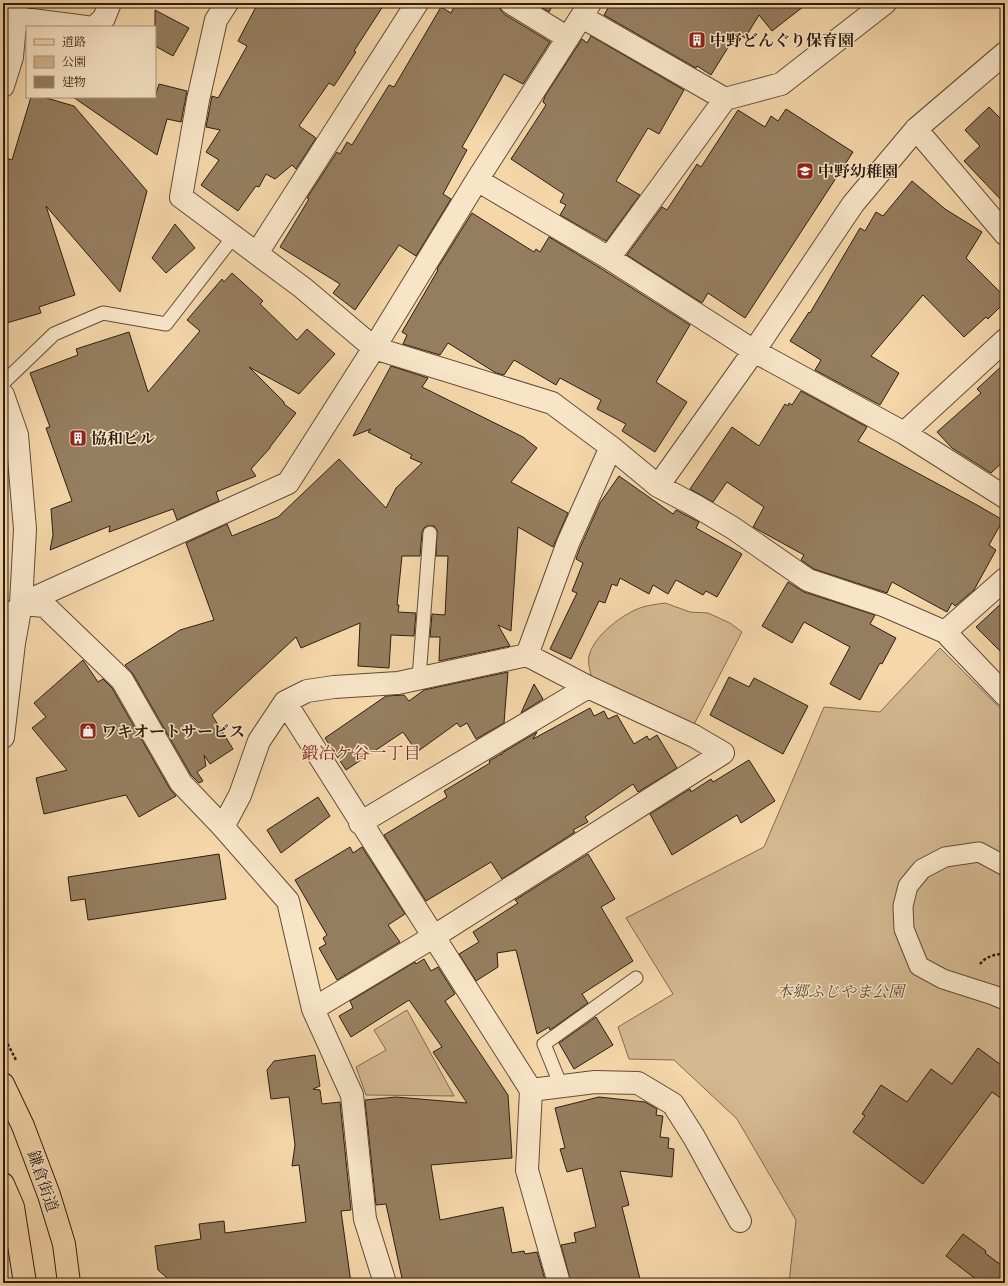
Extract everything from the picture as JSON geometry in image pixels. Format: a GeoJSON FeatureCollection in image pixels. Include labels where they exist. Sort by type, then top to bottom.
{"type":"FeatureCollection","features":[{"type":"Feature","properties":{"kind":"main road","name":"鎌倉街道"},"geometry":{"type":"LineString","coordinates":[[3,1084],[23,1126],[49,1195],[64,1244],[68,1283]]}},
{"type":"Feature","properties":{"kind":"main road"},"geometry":{"type":"LineString","coordinates":[[3,1184],[13,1207],[25,1283]]}},
{"type":"Feature","properties":{"kind":"street"},"geometry":{"type":"LineString","coordinates":[[96,26],[104,18],[110,3]]}},
{"type":"Feature","properties":{"kind":"street"},"geometry":{"type":"LineString","coordinates":[[227,3],[216,20],[198,100],[181,197],[303,288],[374,348],[552,403],[611,447],[658,486],[733,528],[808,580],[883,605],[945,632],[1005,695]]}},
{"type":"Feature","properties":{"kind":"street"},"geometry":{"type":"LineString","coordinates":[[257,253],[418,3]]}},
{"type":"Feature","properties":{"kind":"street"},"geometry":{"type":"LineString","coordinates":[[511,3],[568,38]]}},
{"type":"Feature","properties":{"kind":"street"},"geometry":{"type":"LineString","coordinates":[[609,258],[725,99],[782,84],[884,3]]}},
{"type":"Feature","properties":{"kind":"street"},"geometry":{"type":"LineString","coordinates":[[12,608],[288,483],[374,348],[477,180],[586,10],[725,99]]}},
{"type":"Feature","properties":{"kind":"street"},"geometry":{"type":"LineString","coordinates":[[3,86],[12,56],[17,11],[82,26]]}},
{"type":"Feature","properties":{"kind":"street"},"geometry":{"type":"LineString","coordinates":[[658,486],[754,351],[854,204],[916,129],[1005,53]]}},
{"type":"Feature","properties":{"kind":"street"},"geometry":{"type":"LineString","coordinates":[[916,129],[1005,234]]}},
{"type":"Feature","properties":{"kind":"street"},"geometry":{"type":"LineString","coordinates":[[477,180],[609,258],[754,351],[904,433],[1005,497]]}},
{"type":"Feature","properties":{"kind":"street"},"geometry":{"type":"LineString","coordinates":[[904,433],[1005,340]]}},
{"type":"Feature","properties":{"kind":"street"},"geometry":{"type":"LineString","coordinates":[[3,395],[25,529],[12,608],[14,643],[3,737]]}},
{"type":"Feature","properties":{"kind":"street"},"geometry":{"type":"LineString","coordinates":[[527,655],[568,543],[611,447]]}},
{"type":"Feature","properties":{"kind":"street"},"geometry":{"type":"LineString","coordinates":[[945,632],[1005,579]]}},
{"type":"Feature","properties":{"kind":"street"},"geometry":{"type":"LineString","coordinates":[[12,608],[45,606],[122,680],[181,783],[223,827],[288,901],[313,1009],[352,1095],[365,1219],[385,1283]]}},
{"type":"Feature","properties":{"kind":"street"},"geometry":{"type":"LineString","coordinates":[[223,827],[240,795],[259,741],[285,702],[307,691],[334,686],[398,683],[527,655],[588,686],[694,736],[723,752],[433,937],[313,1009]]}},
{"type":"Feature","properties":{"kind":"street"},"geometry":{"type":"LineString","coordinates":[[360,823],[588,686]]}},
{"type":"Feature","properties":{"kind":"street"},"geometry":{"type":"LineString","coordinates":[[285,702],[360,823],[531,1090],[527,1170],[559,1283]]}},
{"type":"Feature","properties":{"kind":"street"},"geometry":{"type":"LineString","coordinates":[[1005,866],[979,852],[945,857],[922,868],[908,886],[903,906],[904,929],[920,966],[943,979],[1005,1000]]}},
{"type":"Feature","properties":{"kind":"street"},"geometry":{"type":"LineString","coordinates":[[531,1090],[594,1082],[638,1083],[673,1104],[694,1137],[740,1221]]}},
{"type":"Feature","properties":{"kind":"lane"},"geometry":{"type":"LineString","coordinates":[[3,383],[54,334],[103,313],[166,324],[234,236]]}},
{"type":"Feature","properties":{"kind":"lane"},"geometry":{"type":"LineString","coordinates":[[419,678],[430,532]]}},
{"type":"Feature","properties":{"kind":"lane"},"geometry":{"type":"LineString","coordinates":[[561,1086],[544,1044],[636,978]]}},
{"type":"Feature","properties":{"kind":"green space"},"geometry":{"type":"Polygon","coordinates":[[[665,603],[690,612],[708,613],[730,623],[742,632],[689,734],[595,690],[589,669],[589,656],[592,648],[603,633],[619,619],[646,606],[665,603]]]}},
{"type":"Feature","properties":{"kind":"green space","name":"本郷ふじやま公園"},"geometry":{"type":"Polygon","coordinates":[[[940,648],[1005,713],[1005,1283],[789,1283],[796,1220],[737,1119],[674,1060],[629,1059],[618,1027],[673,994],[626,918],[764,847],[824,707],[880,712],[940,648]]]}},
{"type":"Feature","properties":{"kind":"green space"},"geometry":{"type":"Polygon","coordinates":[[[407,1010],[454,1096],[366,1095],[356,1067],[386,1050],[374,1030],[407,1010]]]}},
{"type":"Feature","properties":{"kind":"building"},"geometry":{"type":"Polygon","coordinates":[[[258,3],[385,3],[354,51],[356,52],[334,86],[329,83],[299,126],[316,138],[296,169],[292,165],[275,179],[266,174],[259,187],[256,186],[238,211],[201,185],[219,160],[206,152],[220,130],[206,127],[212,96],[218,98],[247,46],[238,41],[258,3]]]}},
{"type":"Feature","properties":{"kind":"building"},"geometry":{"type":"Polygon","coordinates":[[[456,3],[499,3],[500,9],[504,14],[550,42],[523,84],[504,74],[462,147],[467,150],[443,194],[451,199],[416,256],[399,245],[355,310],[333,293],[340,284],[280,247],[309,199],[307,198],[337,152],[340,154],[347,142],[352,145],[389,85],[394,87],[441,7],[451,13],[456,3]]]}},
{"type":"Feature","properties":{"kind":"building"},"geometry":{"type":"Polygon","coordinates":[[[535,3],[554,3],[549,12],[535,3]]]}},
{"type":"Feature","properties":{"kind":"building","name":"中野どんぐり保育園"},"geometry":{"type":"Polygon","coordinates":[[[611,3],[808,3],[772,31],[759,15],[745,38],[737,33],[711,75],[697,66],[696,68],[604,15],[611,3]]]}},
{"type":"Feature","properties":{"kind":"building"},"geometry":{"type":"Polygon","coordinates":[[[155,10],[189,28],[173,56],[156,47],[155,10]]]}},
{"type":"Feature","properties":{"kind":"building"},"geometry":{"type":"Polygon","coordinates":[[[591,36],[684,90],[659,134],[648,128],[616,181],[640,195],[606,241],[560,215],[566,205],[560,202],[564,194],[511,159],[546,105],[543,102],[545,96],[582,39],[587,43],[591,36]]]}},
{"type":"Feature","properties":{"kind":"building"},"geometry":{"type":"Polygon","coordinates":[[[159,84],[187,91],[181,122],[167,119],[157,155],[74,98],[156,98],[159,84]]]}},
{"type":"Feature","properties":{"kind":"building"},"geometry":{"type":"Polygon","coordinates":[[[31,98],[46,98],[74,106],[147,191],[120,292],[46,206],[75,295],[39,307],[41,313],[3,324],[3,157],[12,160],[31,98]]]}},
{"type":"Feature","properties":{"kind":"building"},"geometry":{"type":"Polygon","coordinates":[[[989,107],[1005,123],[1005,204],[964,161],[980,146],[965,130],[989,107]]]}},
{"type":"Feature","properties":{"kind":"building"},"geometry":{"type":"Polygon","coordinates":[[[786,109],[853,152],[745,318],[708,293],[702,303],[627,255],[662,207],[667,210],[697,164],[701,167],[738,110],[765,127],[771,116],[778,121],[786,109]]]}},
{"type":"Feature","properties":{"kind":"building"},"geometry":{"type":"Polygon","coordinates":[[[912,181],[945,209],[982,232],[966,258],[1005,297],[1005,302],[988,319],[986,317],[964,337],[923,295],[871,356],[899,373],[880,405],[815,370],[821,360],[790,341],[809,312],[810,313],[860,228],[865,231],[876,212],[883,216],[912,181]]]}},
{"type":"Feature","properties":{"kind":"building"},"geometry":{"type":"Polygon","coordinates":[[[472,213],[534,252],[536,249],[540,252],[549,237],[690,325],[656,382],[687,402],[655,452],[622,431],[626,424],[597,409],[601,400],[560,378],[556,385],[514,360],[504,375],[496,373],[448,343],[440,355],[403,344],[407,335],[402,332],[438,270],[437,269],[472,213]]]}},
{"type":"Feature","properties":{"kind":"building"},"geometry":{"type":"Polygon","coordinates":[[[175,224],[195,248],[166,273],[152,258],[175,224]]]}},
{"type":"Feature","properties":{"kind":"building"},"geometry":{"type":"Polygon","coordinates":[[[232,273],[263,301],[260,304],[297,340],[307,329],[335,354],[299,394],[249,367],[284,402],[284,404],[296,413],[270,448],[251,469],[256,476],[216,492],[219,501],[177,520],[173,509],[109,532],[110,526],[50,550],[53,535],[51,509],[72,501],[46,428],[50,427],[30,373],[78,355],[76,349],[129,332],[148,392],[200,331],[187,320],[222,279],[224,282],[232,273]]]}},
{"type":"Feature","properties":{"kind":"building"},"geometry":{"type":"Polygon","coordinates":[[[1005,363],[1005,460],[991,473],[952,448],[937,432],[981,393],[977,389],[1005,363]]]}},
{"type":"Feature","properties":{"kind":"building"},"geometry":{"type":"Polygon","coordinates":[[[391,366],[428,378],[422,387],[523,437],[537,448],[511,482],[568,513],[553,547],[518,527],[511,631],[498,625],[510,646],[439,661],[440,637],[430,637],[432,614],[445,615],[448,556],[436,556],[437,530],[434,526],[427,526],[422,532],[420,556],[402,556],[397,605],[399,605],[398,612],[416,613],[414,636],[391,635],[389,668],[358,666],[360,623],[301,648],[296,637],[212,715],[233,749],[210,764],[204,755],[206,766],[197,772],[203,781],[199,783],[191,775],[133,674],[125,665],[180,630],[214,620],[186,543],[227,524],[232,536],[278,517],[339,459],[386,508],[396,488],[422,463],[410,458],[412,455],[368,432],[371,429],[353,436],[391,366]]]}},
{"type":"Feature","properties":{"kind":"building"},"geometry":{"type":"Polygon","coordinates":[[[801,391],[867,427],[858,441],[1003,520],[989,545],[996,550],[974,590],[955,606],[952,603],[947,612],[892,582],[887,593],[814,569],[801,560],[804,555],[753,527],[764,507],[727,482],[713,502],[690,489],[732,427],[759,446],[785,404],[788,406],[789,403],[792,405],[801,391]]]}},
{"type":"Feature","properties":{"kind":"building"},"geometry":{"type":"Polygon","coordinates":[[[619,476],[673,514],[676,510],[699,522],[696,528],[742,554],[717,597],[706,591],[703,595],[676,580],[668,594],[653,585],[649,594],[620,578],[617,586],[612,584],[605,603],[599,601],[571,659],[550,649],[577,593],[572,591],[583,563],[576,559],[580,548],[600,503],[619,476]]]}},
{"type":"Feature","properties":{"kind":"building"},"geometry":{"type":"Polygon","coordinates":[[[788,582],[804,592],[875,615],[870,624],[896,638],[882,664],[880,663],[860,700],[830,684],[850,647],[804,622],[792,643],[762,626],[788,582]]]}},
{"type":"Feature","properties":{"kind":"building"},"geometry":{"type":"Polygon","coordinates":[[[1005,600],[1005,656],[976,627],[1005,600]]]}},
{"type":"Feature","properties":{"kind":"building"},"geometry":{"type":"Polygon","coordinates":[[[83,660],[98,682],[103,679],[112,688],[170,789],[176,796],[139,817],[126,795],[44,814],[36,778],[67,770],[32,728],[46,717],[34,703],[83,660]]]}},
{"type":"Feature","properties":{"kind":"building"},"geometry":{"type":"Polygon","coordinates":[[[508,672],[504,723],[476,739],[467,723],[460,727],[457,723],[417,752],[403,732],[346,770],[325,738],[386,696],[404,695],[409,701],[424,690],[508,672]]]}},
{"type":"Feature","properties":{"kind":"building"},"geometry":{"type":"Polygon","coordinates":[[[729,677],[749,687],[754,678],[808,706],[783,754],[710,715],[729,677]]]}},
{"type":"Feature","properties":{"kind":"building"},"geometry":{"type":"Polygon","coordinates":[[[534,684],[543,699],[521,713],[534,684]]]}},
{"type":"Feature","properties":{"kind":"building"},"geometry":{"type":"Polygon","coordinates":[[[590,708],[594,716],[604,711],[608,719],[617,715],[634,744],[647,736],[649,740],[657,735],[677,768],[638,792],[633,784],[585,817],[588,822],[573,830],[575,832],[502,879],[491,862],[426,901],[384,835],[447,797],[444,791],[490,763],[489,761],[537,732],[533,739],[590,708]]]}},
{"type":"Feature","properties":{"kind":"building"},"geometry":{"type":"Polygon","coordinates":[[[749,760],[775,801],[741,823],[737,815],[672,855],[650,814],[690,789],[691,792],[711,779],[713,782],[749,760]]]}},
{"type":"Feature","properties":{"kind":"building"},"geometry":{"type":"Polygon","coordinates":[[[318,797],[330,816],[281,853],[267,830],[318,797]]]}},
{"type":"Feature","properties":{"kind":"building"},"geometry":{"type":"Polygon","coordinates":[[[350,847],[353,853],[362,847],[405,914],[388,925],[400,942],[337,980],[319,948],[326,944],[323,938],[327,935],[295,880],[350,847]]]}},
{"type":"Feature","properties":{"kind":"building"},"geometry":{"type":"Polygon","coordinates":[[[219,854],[226,899],[88,920],[85,899],[71,901],[68,877],[219,854]]]}},
{"type":"Feature","properties":{"kind":"building"},"geometry":{"type":"Polygon","coordinates":[[[588,854],[615,899],[601,907],[633,961],[582,994],[588,1003],[550,1030],[549,1027],[537,1034],[516,950],[497,953],[498,967],[476,981],[459,954],[479,942],[473,932],[518,903],[515,900],[588,854]]]}},
{"type":"Feature","properties":{"kind":"building"},"geometry":{"type":"Polygon","coordinates":[[[424,959],[431,971],[438,967],[455,994],[445,1001],[508,1095],[512,1158],[431,1165],[440,1220],[503,1207],[512,1253],[524,1251],[525,1254],[537,1252],[546,1283],[403,1283],[386,1204],[376,1205],[365,1100],[396,1097],[467,1103],[433,1052],[442,1047],[409,1000],[351,1037],[339,1016],[353,1008],[350,1001],[415,962],[416,964],[424,959]]]}},
{"type":"Feature","properties":{"kind":"building"},"geometry":{"type":"Polygon","coordinates":[[[596,1017],[613,1045],[574,1069],[559,1043],[596,1017]]]}},
{"type":"Feature","properties":{"kind":"building"},"geometry":{"type":"Polygon","coordinates":[[[978,1048],[1005,1068],[1005,1101],[992,1092],[923,1184],[853,1132],[865,1116],[862,1114],[881,1085],[907,1102],[931,1069],[952,1084],[978,1048]]]}},
{"type":"Feature","properties":{"kind":"building"},"geometry":{"type":"Polygon","coordinates":[[[315,1055],[320,1086],[313,1089],[320,1090],[322,1104],[340,1102],[351,1210],[341,1211],[351,1283],[173,1283],[158,1270],[155,1246],[201,1239],[199,1224],[224,1221],[225,1233],[306,1222],[299,1165],[292,1166],[295,1145],[289,1097],[271,1099],[267,1070],[274,1061],[315,1055]]]}},
{"type":"Feature","properties":{"kind":"building"},"geometry":{"type":"Polygon","coordinates":[[[599,1097],[645,1102],[657,1109],[656,1115],[663,1116],[660,1137],[669,1138],[668,1148],[674,1149],[672,1177],[620,1171],[629,1205],[622,1207],[641,1283],[571,1283],[561,1245],[576,1242],[574,1233],[596,1227],[582,1168],[567,1172],[560,1149],[565,1148],[555,1108],[599,1097]]]}},
{"type":"Feature","properties":{"kind":"building"},"geometry":{"type":"Polygon","coordinates":[[[963,1234],[986,1251],[985,1253],[1005,1268],[1005,1271],[996,1283],[981,1283],[946,1256],[963,1234]]]}},
{"type":"Feature","properties":{"kind":"place","name":"中野どんぐり保育園"},"geometry":{"type":"Point","coordinates":[697,40]}},
{"type":"Feature","properties":{"kind":"place","name":"中野幼稚園"},"geometry":{"type":"Point","coordinates":[805,171]}},
{"type":"Feature","properties":{"kind":"place","name":"協和ビル"},"geometry":{"type":"Point","coordinates":[78,438]}},
{"type":"Feature","properties":{"kind":"place","name":"ワキオートサービス"},"geometry":{"type":"Point","coordinates":[88,731]}},
{"type":"Feature","properties":{"kind":"district","name":"鍛冶ケ谷一丁目"},"geometry":{"type":"Point","coordinates":[361,753]}}]}
